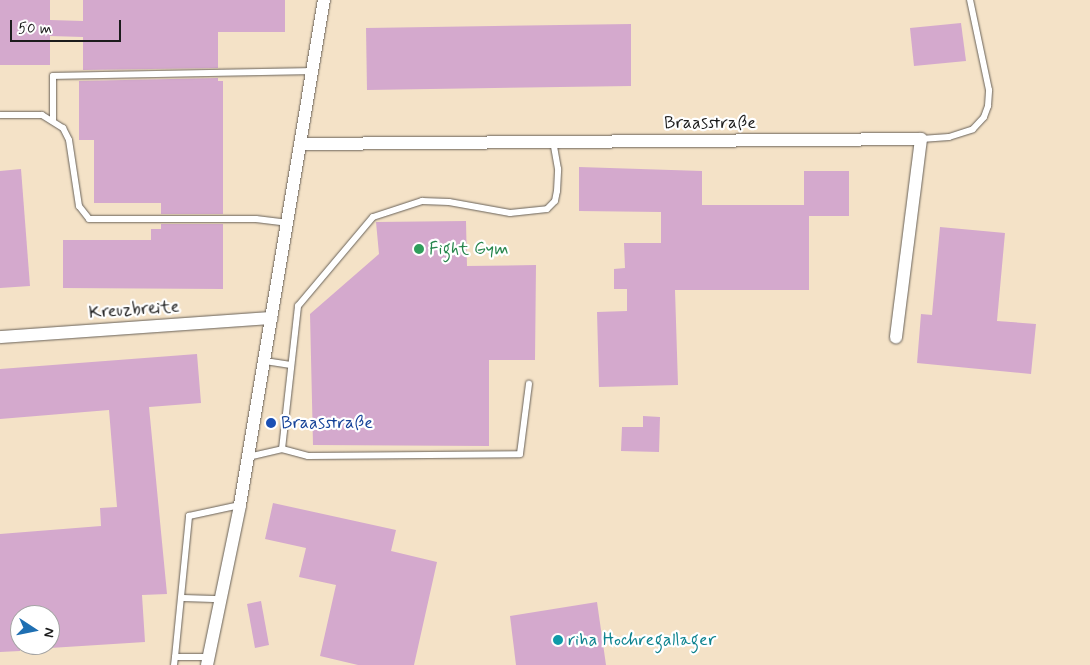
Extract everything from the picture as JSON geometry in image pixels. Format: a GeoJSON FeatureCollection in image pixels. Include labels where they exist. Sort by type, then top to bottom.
{"type":"FeatureCollection","features":[{"type":"Feature","properties":{"kind":"street"},"geometry":{"type":"LineString","coordinates":[[207,661],[222,599],[240,505],[324,0]]}},
{"type":"Feature","properties":{"kind":"street"},"geometry":{"type":"LineString","coordinates":[[896,337],[921,139]]}},
{"type":"Feature","properties":{"kind":"street","name":"Braasstraße"},"geometry":{"type":"LineString","coordinates":[[301,144],[921,139]]}},
{"type":"Feature","properties":{"kind":"street","name":"Kreuzbreite"},"geometry":{"type":"LineString","coordinates":[[0,337],[271,318]]}},
{"type":"Feature","properties":{"kind":"lane"},"geometry":{"type":"LineString","coordinates":[[921,139],[949,137],[973,129],[984,116],[988,106],[990,90],[970,0]]}},
{"type":"Feature","properties":{"kind":"lane"},"geometry":{"type":"LineString","coordinates":[[54,121],[53,76],[312,71]]}},
{"type":"Feature","properties":{"kind":"lane"},"geometry":{"type":"LineString","coordinates":[[0,115],[42,115],[54,121],[69,140],[79,206],[89,219],[256,219],[286,223]]}},
{"type":"Feature","properties":{"kind":"lane"},"geometry":{"type":"LineString","coordinates":[[282,449],[298,306],[374,217],[422,201],[449,202],[510,213],[547,209],[555,202],[557,191],[558,169],[553,142]]}},
{"type":"Feature","properties":{"kind":"lane"},"geometry":{"type":"LineString","coordinates":[[265,361],[291,365]]}},
{"type":"Feature","properties":{"kind":"lane"},"geometry":{"type":"LineString","coordinates":[[248,457],[282,449],[308,456],[520,454],[529,384]]}},
{"type":"Feature","properties":{"kind":"lane"},"geometry":{"type":"LineString","coordinates":[[174,665],[183,598],[189,516],[240,505]]}},
{"type":"Feature","properties":{"kind":"lane"},"geometry":{"type":"LineString","coordinates":[[183,598],[222,599]]}},
{"type":"Feature","properties":{"kind":"lane"},"geometry":{"type":"LineString","coordinates":[[176,657],[207,661]]}},
{"type":"Feature","properties":{"kind":"building"},"geometry":{"type":"Polygon","coordinates":[[[0,0],[50,0],[50,20],[83,21],[83,0],[285,0],[285,32],[218,32],[218,68],[83,70],[83,37],[50,36],[50,65],[0,65],[0,0]]]}},
{"type":"Feature","properties":{"kind":"building"},"geometry":{"type":"Polygon","coordinates":[[[961,23],[966,61],[914,66],[910,28],[961,23]]]}},
{"type":"Feature","properties":{"kind":"building"},"geometry":{"type":"Polygon","coordinates":[[[631,24],[631,86],[367,90],[366,28],[631,24]]]}},
{"type":"Feature","properties":{"kind":"building"},"geometry":{"type":"Polygon","coordinates":[[[218,78],[218,81],[223,81],[223,214],[161,214],[161,203],[94,203],[94,140],[79,140],[79,81],[218,78]]]}},
{"type":"Feature","properties":{"kind":"building"},"geometry":{"type":"Polygon","coordinates":[[[579,167],[702,171],[702,205],[804,205],[804,171],[849,171],[849,216],[809,216],[809,290],[675,290],[678,385],[599,387],[597,312],[627,311],[627,289],[614,289],[614,269],[625,268],[624,243],[661,243],[661,212],[579,211],[579,167]]]}},
{"type":"Feature","properties":{"kind":"building"},"geometry":{"type":"Polygon","coordinates":[[[21,169],[30,286],[0,288],[0,171],[21,169]]]}},
{"type":"Feature","properties":{"kind":"building"},"geometry":{"type":"Polygon","coordinates":[[[466,221],[467,266],[536,265],[535,360],[489,360],[489,446],[313,445],[310,314],[379,254],[376,222],[466,221]]]}},
{"type":"Feature","properties":{"kind":"building"},"geometry":{"type":"Polygon","coordinates":[[[161,224],[223,224],[223,289],[63,288],[63,240],[151,240],[151,229],[161,229],[161,224]]]}},
{"type":"Feature","properties":{"kind":"building"},"geometry":{"type":"Polygon","coordinates":[[[940,227],[1005,233],[997,321],[1036,324],[1031,374],[917,363],[921,314],[932,315],[940,227]]]}},
{"type":"Feature","properties":{"kind":"building"},"geometry":{"type":"Polygon","coordinates":[[[197,354],[201,403],[149,407],[167,594],[142,595],[145,642],[60,647],[60,605],[10,605],[10,652],[0,652],[0,534],[101,526],[100,508],[117,507],[109,410],[0,419],[0,369],[197,354]]]}},
{"type":"Feature","properties":{"kind":"building"},"geometry":{"type":"Polygon","coordinates":[[[643,416],[660,417],[659,452],[621,451],[622,427],[643,427],[643,416]]]}},
{"type":"Feature","properties":{"kind":"building"},"geometry":{"type":"Polygon","coordinates":[[[273,503],[396,530],[391,551],[437,562],[414,665],[358,665],[320,656],[336,585],[299,577],[306,548],[265,539],[273,503]]]}},
{"type":"Feature","properties":{"kind":"building"},"geometry":{"type":"Polygon","coordinates":[[[261,601],[269,645],[255,648],[247,604],[261,601]]]}},
{"type":"Feature","properties":{"kind":"building","name":"riha Hochregallager"},"geometry":{"type":"Polygon","coordinates":[[[597,602],[606,665],[516,665],[510,616],[597,602]]]}},
{"type":"Feature","properties":{"kind":"place","name":"Fight Gym"},"geometry":{"type":"Point","coordinates":[419,249]}},
{"type":"Feature","properties":{"kind":"place","name":"Braasstraße"},"geometry":{"type":"Point","coordinates":[271,423]}},
{"type":"Feature","properties":{"kind":"place","name":"riha Hochregallager"},"geometry":{"type":"Point","coordinates":[558,640]}}]}
